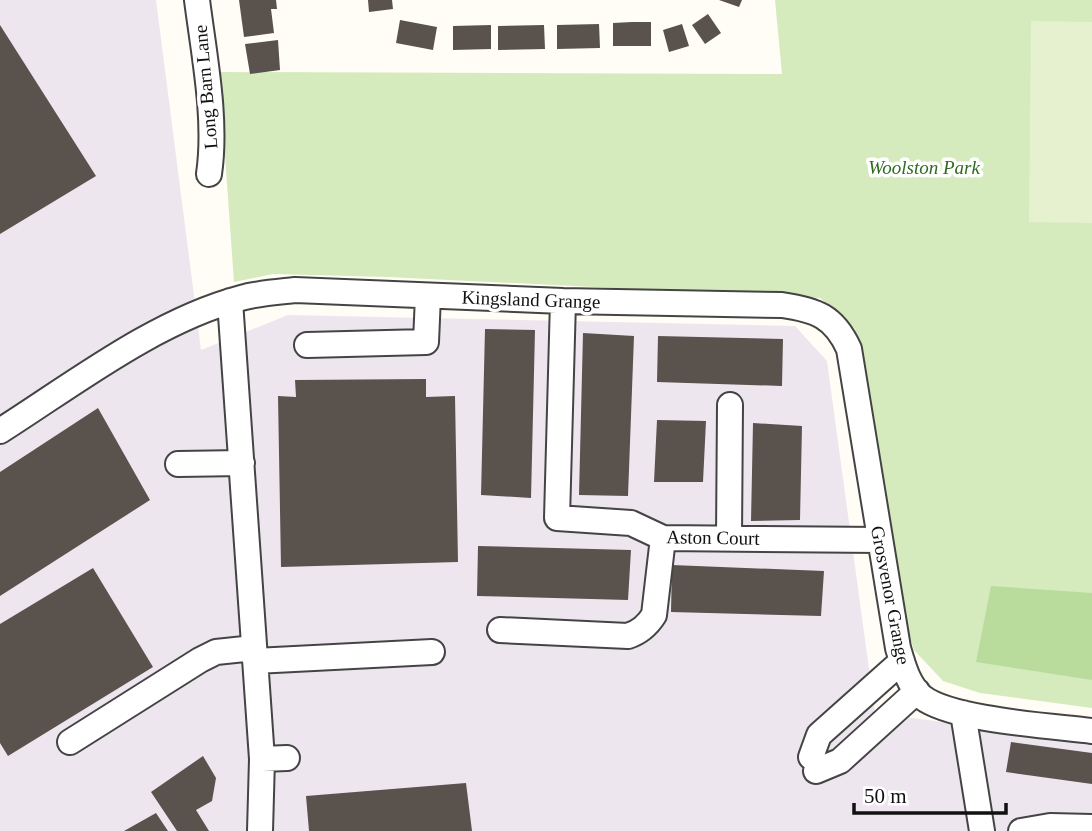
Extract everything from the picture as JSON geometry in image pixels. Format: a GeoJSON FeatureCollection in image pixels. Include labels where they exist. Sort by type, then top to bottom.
{"type":"FeatureCollection","features":[{"type":"Feature","properties":{"kind":"street","name":"Long Barn Lane"},"geometry":{"type":"LineString","coordinates":[[197,0],[212,154],[209,174]]}},
{"type":"Feature","properties":{"kind":"street","name":"Kingsland Grange"},"geometry":{"type":"LineString","coordinates":[[0,431],[152,334],[230,301],[261,293],[295,290],[564,301],[782,305],[804,308],[831,321]]}},
{"type":"Feature","properties":{"kind":"street"},"geometry":{"type":"LineString","coordinates":[[307,345],[426,342],[428,296]]}},
{"type":"Feature","properties":{"kind":"street"},"geometry":{"type":"LineString","coordinates":[[230,301],[262,760],[260,831]]}},
{"type":"Feature","properties":{"kind":"street","name":"Aston Court"},"geometry":{"type":"LineString","coordinates":[[564,301],[557,518],[631,523],[663,538],[880,540]]}},
{"type":"Feature","properties":{"kind":"street","name":"Grosvenor Grange"},"geometry":{"type":"LineString","coordinates":[[831,321],[842,334],[849,349],[898,649],[911,684],[917,691]]}},
{"type":"Feature","properties":{"kind":"street"},"geometry":{"type":"LineString","coordinates":[[729,537],[730,405]]}},
{"type":"Feature","properties":{"kind":"street"},"geometry":{"type":"LineString","coordinates":[[178,464],[242,464]]}},
{"type":"Feature","properties":{"kind":"street"},"geometry":{"type":"LineString","coordinates":[[500,630],[628,636],[637,633],[648,626],[654,615],[663,538]]}},
{"type":"Feature","properties":{"kind":"street"},"geometry":{"type":"LineString","coordinates":[[70,742],[216,652],[254,655],[432,652]]}},
{"type":"Feature","properties":{"kind":"street"},"geometry":{"type":"LineString","coordinates":[[902,661],[819,735],[814,764],[841,761],[917,691],[936,705],[962,713],[1092,731]]}},
{"type":"Feature","properties":{"kind":"street"},"geometry":{"type":"LineString","coordinates":[[962,713],[982,831]]}},
{"type":"Feature","properties":{"kind":"street"},"geometry":{"type":"LineString","coordinates":[[262,760],[287,758]]}},
{"type":"Feature","properties":{"kind":"street"},"geometry":{"type":"LineString","coordinates":[[1021,831],[1050,826],[1092,827]]}},
{"type":"Feature","properties":{"kind":"shaded area"},"geometry":{"type":"Polygon","coordinates":[[[0,0],[156,0],[201,350],[288,315],[795,326],[827,361],[875,713],[1092,742],[1092,831],[0,831],[0,0]]]}},
{"type":"Feature","properties":{"kind":"green space","name":"Woolston Park"},"geometry":{"type":"Polygon","coordinates":[[[775,0],[1092,0],[1092,708],[980,693],[943,681],[914,650],[901,610],[855,329],[820,298],[388,277],[273,274],[234,282],[219,72],[782,74],[775,0]]]}},
{"type":"Feature","properties":{"kind":"green space"},"geometry":{"type":"Polygon","coordinates":[[[1031,21],[1092,22],[1092,223],[1029,222],[1031,21]]]}},
{"type":"Feature","properties":{"kind":"green space"},"geometry":{"type":"Polygon","coordinates":[[[991,586],[1092,593],[1092,680],[976,662],[991,586]]]}},
{"type":"Feature","properties":{"kind":"building"},"geometry":{"type":"Polygon","coordinates":[[[239,0],[276,0],[277,9],[271,9],[274,33],[244,37],[239,0]]]}},
{"type":"Feature","properties":{"kind":"building"},"geometry":{"type":"Polygon","coordinates":[[[368,0],[392,0],[393,9],[369,12],[368,0]]]}},
{"type":"Feature","properties":{"kind":"building"},"geometry":{"type":"Polygon","coordinates":[[[719,0],[742,0],[739,7],[719,0]]]}},
{"type":"Feature","properties":{"kind":"building"},"geometry":{"type":"Polygon","coordinates":[[[708,14],[721,33],[705,44],[692,25],[708,14]]]}},
{"type":"Feature","properties":{"kind":"building"},"geometry":{"type":"Polygon","coordinates":[[[400,20],[437,27],[433,50],[396,43],[400,20]]]}},
{"type":"Feature","properties":{"kind":"building"},"geometry":{"type":"Polygon","coordinates":[[[651,22],[651,46],[613,46],[613,23],[651,22]]]}},
{"type":"Feature","properties":{"kind":"building"},"geometry":{"type":"Polygon","coordinates":[[[599,24],[600,48],[557,49],[557,25],[599,24]]]}},
{"type":"Feature","properties":{"kind":"building"},"geometry":{"type":"Polygon","coordinates":[[[682,24],[689,46],[669,52],[663,30],[682,24]]]}},
{"type":"Feature","properties":{"kind":"building"},"geometry":{"type":"Polygon","coordinates":[[[0,25],[96,176],[0,234],[0,25]]]}},
{"type":"Feature","properties":{"kind":"building"},"geometry":{"type":"Polygon","coordinates":[[[491,25],[491,49],[453,50],[453,26],[491,25]]]}},
{"type":"Feature","properties":{"kind":"building"},"geometry":{"type":"Polygon","coordinates":[[[544,25],[545,49],[498,50],[498,26],[544,25]]]}},
{"type":"Feature","properties":{"kind":"building"},"geometry":{"type":"Polygon","coordinates":[[[278,40],[280,70],[250,74],[245,44],[278,40]]]}},
{"type":"Feature","properties":{"kind":"building"},"geometry":{"type":"Polygon","coordinates":[[[485,329],[535,330],[531,498],[481,495],[485,329]]]}},
{"type":"Feature","properties":{"kind":"building"},"geometry":{"type":"Polygon","coordinates":[[[583,333],[634,336],[628,496],[579,495],[583,333]]]}},
{"type":"Feature","properties":{"kind":"building"},"geometry":{"type":"Polygon","coordinates":[[[658,336],[783,339],[782,386],[657,382],[658,336]]]}},
{"type":"Feature","properties":{"kind":"building"},"geometry":{"type":"Polygon","coordinates":[[[426,379],[426,397],[455,396],[458,562],[281,567],[278,396],[296,397],[295,380],[426,379]]]}},
{"type":"Feature","properties":{"kind":"building"},"geometry":{"type":"Polygon","coordinates":[[[98,408],[150,500],[0,596],[0,472],[98,408]]]}},
{"type":"Feature","properties":{"kind":"building"},"geometry":{"type":"Polygon","coordinates":[[[657,420],[706,421],[703,482],[654,482],[657,420]]]}},
{"type":"Feature","properties":{"kind":"building"},"geometry":{"type":"Polygon","coordinates":[[[753,423],[802,426],[800,520],[751,521],[753,423]]]}},
{"type":"Feature","properties":{"kind":"building"},"geometry":{"type":"Polygon","coordinates":[[[478,546],[631,550],[628,600],[477,596],[478,546]]]}},
{"type":"Feature","properties":{"kind":"building"},"geometry":{"type":"Polygon","coordinates":[[[672,565],[824,571],[821,616],[671,612],[672,565]]]}},
{"type":"Feature","properties":{"kind":"building"},"geometry":{"type":"Polygon","coordinates":[[[93,568],[153,667],[8,756],[0,743],[0,624],[93,568]]]}},
{"type":"Feature","properties":{"kind":"building"},"geometry":{"type":"Polygon","coordinates":[[[1011,742],[1092,753],[1092,784],[1006,772],[1011,742]]]}},
{"type":"Feature","properties":{"kind":"building"},"geometry":{"type":"Polygon","coordinates":[[[203,756],[216,778],[212,801],[196,810],[209,831],[177,831],[151,792],[203,756]]]}},
{"type":"Feature","properties":{"kind":"building"},"geometry":{"type":"Polygon","coordinates":[[[466,783],[472,831],[309,831],[306,796],[466,783]]]}},
{"type":"Feature","properties":{"kind":"building"},"geometry":{"type":"Polygon","coordinates":[[[156,813],[168,831],[124,831],[156,813]]]}}]}
